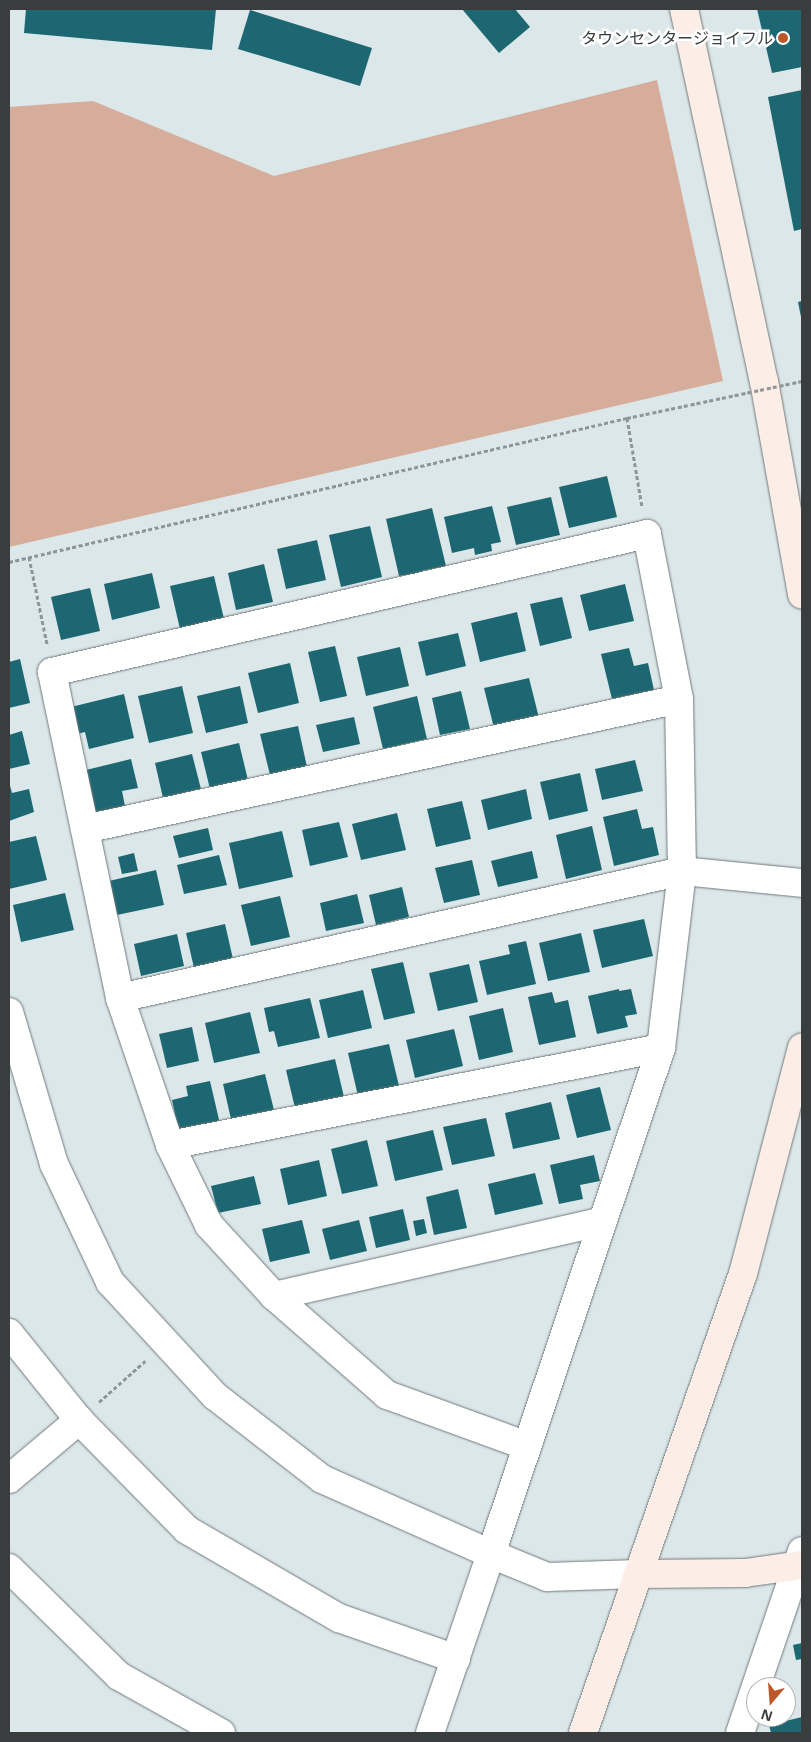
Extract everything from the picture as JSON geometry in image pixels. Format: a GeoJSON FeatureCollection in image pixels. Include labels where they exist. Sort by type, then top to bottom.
{"type":"FeatureCollection","features":[{"type":"Feature","properties":{"kind":"street"},"geometry":{"type":"LineString","coordinates":[[684,9],[764,381],[802,595]]}},
{"type":"Feature","properties":{"kind":"street"},"geometry":{"type":"LineString","coordinates":[[430,1733],[492,1554],[661,1048],[682,871],[679,698],[647,534],[52,672],[120,998],[170,1145],[209,1225],[274,1296],[387,1395],[527,1446]]}},
{"type":"Feature","properties":{"kind":"street"},"geometry":{"type":"LineString","coordinates":[[85,829],[679,698]]}},
{"type":"Feature","properties":{"kind":"street"},"geometry":{"type":"LineString","coordinates":[[120,998],[682,871],[802,883]]}},
{"type":"Feature","properties":{"kind":"street"},"geometry":{"type":"LineString","coordinates":[[9,1012],[54,1164],[110,1282],[215,1396],[322,1479],[547,1577],[745,1573],[800,1561]]}},
{"type":"Feature","properties":{"kind":"street"},"geometry":{"type":"LineString","coordinates":[[170,1145],[661,1048]]}},
{"type":"Feature","properties":{"kind":"street"},"geometry":{"type":"LineString","coordinates":[[583,1733],[743,1274],[802,1048]]}},
{"type":"Feature","properties":{"kind":"street"},"geometry":{"type":"LineString","coordinates":[[274,1296],[603,1220]]}},
{"type":"Feature","properties":{"kind":"street"},"geometry":{"type":"LineString","coordinates":[[9,1333],[79,1420],[187,1530],[339,1618],[456,1659]]}},
{"type":"Feature","properties":{"kind":"street"},"geometry":{"type":"LineString","coordinates":[[9,1479],[79,1420]]}},
{"type":"Feature","properties":{"kind":"street"},"geometry":{"type":"LineString","coordinates":[[740,1733],[800,1561]]}},
{"type":"Feature","properties":{"kind":"street"},"geometry":{"type":"LineString","coordinates":[[9,1568],[119,1676],[221,1733]]}},
{"type":"Feature","properties":{"kind":"path"},"geometry":{"type":"LineString","coordinates":[[9,562],[627,418],[802,381]]}},
{"type":"Feature","properties":{"kind":"path"},"geometry":{"type":"LineString","coordinates":[[627,418],[647,534]]}},
{"type":"Feature","properties":{"kind":"path"},"geometry":{"type":"LineString","coordinates":[[29,557],[52,672]]}},
{"type":"Feature","properties":{"kind":"path"},"geometry":{"type":"LineString","coordinates":[[79,1420],[166,1342]]}},
{"type":"Feature","properties":{"kind":"shaded area"},"geometry":{"type":"Polygon","coordinates":[[[657,80],[723,381],[9,547],[9,107],[93,101],[274,176],[657,80]]]}},
{"type":"Feature","properties":{"kind":"building"},"geometry":{"type":"Polygon","coordinates":[[[26,9],[216,9],[212,50],[24,33],[26,9]]]}},
{"type":"Feature","properties":{"kind":"building"},"geometry":{"type":"Polygon","coordinates":[[[462,9],[515,9],[530,27],[499,53],[462,9]]]}},
{"type":"Feature","properties":{"kind":"building","name":"タウンセンタージョイフル"},"geometry":{"type":"Polygon","coordinates":[[[757,9],[802,9],[802,67],[772,73],[757,9]]]}},
{"type":"Feature","properties":{"kind":"building"},"geometry":{"type":"Polygon","coordinates":[[[250,10],[372,48],[360,86],[238,49],[250,10]]]}},
{"type":"Feature","properties":{"kind":"building"},"geometry":{"type":"Polygon","coordinates":[[[802,90],[802,229],[794,231],[768,97],[802,90]]]}},
{"type":"Feature","properties":{"kind":"building"},"geometry":{"type":"Polygon","coordinates":[[[802,301],[802,317],[801,317],[798,302],[802,301]]]}},
{"type":"Feature","properties":{"kind":"building"},"geometry":{"type":"Polygon","coordinates":[[[607,476],[617,517],[569,528],[559,487],[607,476]]]}},
{"type":"Feature","properties":{"kind":"building"},"geometry":{"type":"Polygon","coordinates":[[[551,497],[560,535],[516,545],[507,507],[551,497]]]}},
{"type":"Feature","properties":{"kind":"building"},"geometry":{"type":"Polygon","coordinates":[[[492,506],[501,542],[491,544],[492,551],[475,555],[474,548],[452,553],[444,517],[492,506]]]}},
{"type":"Feature","properties":{"kind":"building"},"geometry":{"type":"Polygon","coordinates":[[[432,508],[446,566],[422,571],[424,580],[408,584],[406,575],[399,576],[386,519],[432,508]]]}},
{"type":"Feature","properties":{"kind":"building"},"geometry":{"type":"Polygon","coordinates":[[[370,526],[382,577],[341,587],[329,535],[370,526]]]}},
{"type":"Feature","properties":{"kind":"building"},"geometry":{"type":"Polygon","coordinates":[[[317,540],[326,580],[286,589],[277,549],[317,540]]]}},
{"type":"Feature","properties":{"kind":"building"},"geometry":{"type":"Polygon","coordinates":[[[264,564],[273,602],[236,610],[228,573],[264,564]]]}},
{"type":"Feature","properties":{"kind":"building"},"geometry":{"type":"Polygon","coordinates":[[[152,573],[160,608],[112,620],[104,584],[152,573]]]}},
{"type":"Feature","properties":{"kind":"building"},"geometry":{"type":"Polygon","coordinates":[[[214,576],[224,619],[180,629],[170,586],[214,576]]]}},
{"type":"Feature","properties":{"kind":"building"},"geometry":{"type":"Polygon","coordinates":[[[625,584],[634,621],[589,631],[580,595],[625,584]]]}},
{"type":"Feature","properties":{"kind":"building"},"geometry":{"type":"Polygon","coordinates":[[[90,588],[100,631],[61,640],[51,597],[90,588]]]}},
{"type":"Feature","properties":{"kind":"building"},"geometry":{"type":"Polygon","coordinates":[[[562,597],[572,638],[540,646],[530,604],[562,597]]]}},
{"type":"Feature","properties":{"kind":"building"},"geometry":{"type":"Polygon","coordinates":[[[517,612],[526,651],[480,662],[471,623],[517,612]]]}},
{"type":"Feature","properties":{"kind":"building"},"geometry":{"type":"Polygon","coordinates":[[[458,633],[466,666],[426,676],[418,642],[458,633]]]}},
{"type":"Feature","properties":{"kind":"building"},"geometry":{"type":"Polygon","coordinates":[[[335,646],[347,696],[320,702],[308,652],[335,646]]]}},
{"type":"Feature","properties":{"kind":"building"},"geometry":{"type":"Polygon","coordinates":[[[400,647],[409,686],[366,696],[357,657],[400,647]]]}},
{"type":"Feature","properties":{"kind":"building"},"geometry":{"type":"Polygon","coordinates":[[[629,648],[634,666],[648,663],[654,690],[612,699],[601,654],[629,648]]]}},
{"type":"Feature","properties":{"kind":"building"},"geometry":{"type":"Polygon","coordinates":[[[20,659],[30,703],[9,708],[9,662],[20,659]]]}},
{"type":"Feature","properties":{"kind":"building"},"geometry":{"type":"Polygon","coordinates":[[[290,663],[299,703],[258,713],[248,673],[290,663]]]}},
{"type":"Feature","properties":{"kind":"building"},"geometry":{"type":"Polygon","coordinates":[[[529,678],[539,718],[494,728],[484,688],[529,678]]]}},
{"type":"Feature","properties":{"kind":"building"},"geometry":{"type":"Polygon","coordinates":[[[182,686],[193,733],[149,743],[138,696],[182,686]]]}},
{"type":"Feature","properties":{"kind":"building"},"geometry":{"type":"Polygon","coordinates":[[[240,686],[248,723],[206,733],[197,696],[240,686]]]}},
{"type":"Feature","properties":{"kind":"building"},"geometry":{"type":"Polygon","coordinates":[[[461,691],[470,729],[440,735],[432,698],[461,691]]]}},
{"type":"Feature","properties":{"kind":"building"},"geometry":{"type":"Polygon","coordinates":[[[124,694],[134,738],[89,749],[85,732],[77,734],[71,707],[124,694]]]}},
{"type":"Feature","properties":{"kind":"building"},"geometry":{"type":"Polygon","coordinates":[[[417,696],[427,739],[383,749],[373,707],[417,696]]]}},
{"type":"Feature","properties":{"kind":"building"},"geometry":{"type":"Polygon","coordinates":[[[354,717],[360,744],[323,752],[316,725],[354,717]]]}},
{"type":"Feature","properties":{"kind":"building"},"geometry":{"type":"Polygon","coordinates":[[[298,726],[307,767],[270,775],[260,734],[298,726]]]}},
{"type":"Feature","properties":{"kind":"building"},"geometry":{"type":"Polygon","coordinates":[[[22,731],[30,764],[9,769],[9,735],[22,731]]]}},
{"type":"Feature","properties":{"kind":"building"},"geometry":{"type":"Polygon","coordinates":[[[239,743],[248,780],[210,789],[201,752],[239,743]]]}},
{"type":"Feature","properties":{"kind":"building"},"geometry":{"type":"Polygon","coordinates":[[[192,754],[201,789],[163,798],[155,763],[192,754]]]}},
{"type":"Feature","properties":{"kind":"building"},"geometry":{"type":"Polygon","coordinates":[[[131,759],[138,788],[122,791],[125,806],[96,812],[86,770],[131,759]]]}},
{"type":"Feature","properties":{"kind":"building"},"geometry":{"type":"Polygon","coordinates":[[[635,760],[643,791],[602,800],[595,769],[635,760]]]}},
{"type":"Feature","properties":{"kind":"building"},"geometry":{"type":"Polygon","coordinates":[[[580,773],[588,811],[549,820],[540,782],[580,773]]]}},
{"type":"Feature","properties":{"kind":"building"},"geometry":{"type":"Polygon","coordinates":[[[9,782],[12,793],[29,789],[34,812],[9,821],[9,782]]]}},
{"type":"Feature","properties":{"kind":"building"},"geometry":{"type":"Polygon","coordinates":[[[526,789],[532,819],[488,830],[481,800],[526,789]]]}},
{"type":"Feature","properties":{"kind":"building"},"geometry":{"type":"Polygon","coordinates":[[[462,801],[471,839],[436,847],[427,809],[462,801]]]}},
{"type":"Feature","properties":{"kind":"building"},"geometry":{"type":"Polygon","coordinates":[[[637,809],[642,829],[653,827],[659,855],[614,866],[603,817],[637,809]]]}},
{"type":"Feature","properties":{"kind":"building"},"geometry":{"type":"Polygon","coordinates":[[[397,813],[406,850],[361,860],[352,824],[397,813]]]}},
{"type":"Feature","properties":{"kind":"building"},"geometry":{"type":"Polygon","coordinates":[[[339,822],[348,857],[310,866],[302,830],[339,822]]]}},
{"type":"Feature","properties":{"kind":"building"},"geometry":{"type":"Polygon","coordinates":[[[592,826],[602,870],[566,879],[556,835],[592,826]]]}},
{"type":"Feature","properties":{"kind":"building"},"geometry":{"type":"Polygon","coordinates":[[[208,828],[213,850],[179,858],[173,836],[208,828]]]}},
{"type":"Feature","properties":{"kind":"building"},"geometry":{"type":"Polygon","coordinates":[[[282,831],[293,877],[239,889],[229,843],[282,831]]]}},
{"type":"Feature","properties":{"kind":"building"},"geometry":{"type":"Polygon","coordinates":[[[36,836],[47,880],[9,889],[9,842],[36,836]]]}},
{"type":"Feature","properties":{"kind":"building"},"geometry":{"type":"Polygon","coordinates":[[[532,851],[538,878],[498,887],[491,861],[532,851]]]}},
{"type":"Feature","properties":{"kind":"building"},"geometry":{"type":"Polygon","coordinates":[[[134,853],[138,871],[122,874],[118,857],[134,853]]]}},
{"type":"Feature","properties":{"kind":"building"},"geometry":{"type":"Polygon","coordinates":[[[219,855],[227,885],[184,894],[177,865],[219,855]]]}},
{"type":"Feature","properties":{"kind":"building"},"geometry":{"type":"Polygon","coordinates":[[[472,860],[480,895],[444,903],[435,868],[472,860]]]}},
{"type":"Feature","properties":{"kind":"building"},"geometry":{"type":"Polygon","coordinates":[[[156,870],[164,905],[117,915],[109,881],[156,870]]]}},
{"type":"Feature","properties":{"kind":"building"},"geometry":{"type":"Polygon","coordinates":[[[402,887],[409,917],[376,925],[369,895],[402,887]]]}},
{"type":"Feature","properties":{"kind":"building"},"geometry":{"type":"Polygon","coordinates":[[[65,893],[74,930],[21,942],[13,905],[65,893]]]}},
{"type":"Feature","properties":{"kind":"building"},"geometry":{"type":"Polygon","coordinates":[[[357,894],[364,923],[326,931],[320,903],[357,894]]]}},
{"type":"Feature","properties":{"kind":"building"},"geometry":{"type":"Polygon","coordinates":[[[280,896],[290,937],[251,946],[241,905],[280,896]]]}},
{"type":"Feature","properties":{"kind":"building"},"geometry":{"type":"Polygon","coordinates":[[[644,919],[653,956],[602,968],[593,930],[644,919]]]}},
{"type":"Feature","properties":{"kind":"building"},"geometry":{"type":"Polygon","coordinates":[[[225,924],[233,959],[194,968],[186,933],[225,924]]]}},
{"type":"Feature","properties":{"kind":"building"},"geometry":{"type":"Polygon","coordinates":[[[581,933],[590,972],[548,981],[539,943],[581,933]]]}},
{"type":"Feature","properties":{"kind":"building"},"geometry":{"type":"Polygon","coordinates":[[[177,934],[184,966],[141,976],[134,944],[177,934]]]}},
{"type":"Feature","properties":{"kind":"building"},"geometry":{"type":"Polygon","coordinates":[[[526,941],[536,984],[487,995],[479,961],[510,954],[508,945],[526,941]]]}},
{"type":"Feature","properties":{"kind":"building"},"geometry":{"type":"Polygon","coordinates":[[[403,962],[415,1013],[384,1020],[371,969],[403,962]]]}},
{"type":"Feature","properties":{"kind":"building"},"geometry":{"type":"Polygon","coordinates":[[[469,964],[478,1002],[438,1011],[429,973],[469,964]]]}},
{"type":"Feature","properties":{"kind":"building"},"geometry":{"type":"Polygon","coordinates":[[[619,989],[619,991],[631,989],[637,1014],[625,1016],[628,1027],[597,1034],[588,996],[619,989]]]}},
{"type":"Feature","properties":{"kind":"building"},"geometry":{"type":"Polygon","coordinates":[[[363,990],[372,1028],[328,1038],[319,1000],[363,990]]]}},
{"type":"Feature","properties":{"kind":"building"},"geometry":{"type":"Polygon","coordinates":[[[552,992],[555,1003],[568,1000],[576,1037],[539,1045],[528,997],[552,992]]]}},
{"type":"Feature","properties":{"kind":"building"},"geometry":{"type":"Polygon","coordinates":[[[310,998],[320,1038],[278,1047],[274,1031],[269,1032],[264,1008],[310,998]]]}},
{"type":"Feature","properties":{"kind":"building"},"geometry":{"type":"Polygon","coordinates":[[[503,1008],[513,1052],[479,1060],[469,1016],[503,1008]]]}},
{"type":"Feature","properties":{"kind":"building"},"geometry":{"type":"Polygon","coordinates":[[[250,1012],[260,1053],[214,1063],[205,1023],[250,1012]]]}},
{"type":"Feature","properties":{"kind":"building"},"geometry":{"type":"Polygon","coordinates":[[[192,1027],[199,1061],[167,1068],[159,1034],[192,1027]]]}},
{"type":"Feature","properties":{"kind":"building"},"geometry":{"type":"Polygon","coordinates":[[[454,1029],[463,1066],[415,1078],[406,1040],[454,1029]]]}},
{"type":"Feature","properties":{"kind":"building"},"geometry":{"type":"Polygon","coordinates":[[[389,1044],[399,1086],[358,1096],[348,1053],[389,1044]]]}},
{"type":"Feature","properties":{"kind":"building"},"geometry":{"type":"Polygon","coordinates":[[[335,1059],[344,1097],[295,1108],[286,1070],[335,1059]]]}},
{"type":"Feature","properties":{"kind":"building"},"geometry":{"type":"Polygon","coordinates":[[[265,1074],[274,1110],[231,1119],[223,1084],[265,1074]]]}},
{"type":"Feature","properties":{"kind":"building"},"geometry":{"type":"Polygon","coordinates":[[[210,1081],[220,1124],[179,1133],[172,1100],[188,1096],[186,1086],[210,1081]]]}},
{"type":"Feature","properties":{"kind":"building"},"geometry":{"type":"Polygon","coordinates":[[[600,1087],[611,1130],[577,1138],[566,1095],[600,1087]]]}},
{"type":"Feature","properties":{"kind":"building"},"geometry":{"type":"Polygon","coordinates":[[[551,1102],[560,1139],[513,1149],[505,1113],[551,1102]]]}},
{"type":"Feature","properties":{"kind":"building"},"geometry":{"type":"Polygon","coordinates":[[[486,1118],[495,1156],[452,1165],[443,1127],[486,1118]]]}},
{"type":"Feature","properties":{"kind":"building"},"geometry":{"type":"Polygon","coordinates":[[[433,1130],[443,1170],[395,1181],[386,1141],[433,1130]]]}},
{"type":"Feature","properties":{"kind":"building"},"geometry":{"type":"Polygon","coordinates":[[[367,1140],[378,1186],[342,1194],[331,1149],[367,1140]]]}},
{"type":"Feature","properties":{"kind":"building"},"geometry":{"type":"Polygon","coordinates":[[[594,1155],[600,1181],[580,1185],[583,1199],[559,1204],[550,1165],[594,1155]]]}},
{"type":"Feature","properties":{"kind":"building"},"geometry":{"type":"Polygon","coordinates":[[[319,1160],[327,1196],[288,1205],[280,1169],[319,1160]]]}},
{"type":"Feature","properties":{"kind":"building"},"geometry":{"type":"Polygon","coordinates":[[[535,1173],[543,1204],[495,1215],[488,1184],[535,1173]]]}},
{"type":"Feature","properties":{"kind":"building"},"geometry":{"type":"Polygon","coordinates":[[[254,1176],[261,1204],[218,1213],[211,1186],[254,1176]]]}},
{"type":"Feature","properties":{"kind":"building"},"geometry":{"type":"Polygon","coordinates":[[[458,1189],[467,1228],[434,1235],[426,1197],[458,1189]]]}},
{"type":"Feature","properties":{"kind":"building"},"geometry":{"type":"Polygon","coordinates":[[[403,1209],[410,1240],[376,1248],[369,1217],[403,1209]]]}},
{"type":"Feature","properties":{"kind":"building"},"geometry":{"type":"Polygon","coordinates":[[[424,1219],[427,1233],[416,1236],[413,1221],[424,1219]]]}},
{"type":"Feature","properties":{"kind":"building"},"geometry":{"type":"Polygon","coordinates":[[[302,1220],[310,1253],[270,1262],[262,1229],[302,1220]]]}},
{"type":"Feature","properties":{"kind":"building"},"geometry":{"type":"Polygon","coordinates":[[[359,1220],[367,1251],[330,1260],[322,1229],[359,1220]]]}},
{"type":"Feature","properties":{"kind":"building"},"geometry":{"type":"Polygon","coordinates":[[[802,1643],[802,1659],[796,1660],[793,1645],[802,1643]]]}},
{"type":"Feature","properties":{"kind":"building"},"geometry":{"type":"Polygon","coordinates":[[[802,1717],[802,1733],[771,1733],[770,1727],[796,1727],[796,1718],[802,1717]]]}},
{"type":"Feature","properties":{"kind":"place","name":"タウンセンタージョイフル"},"geometry":{"type":"Point","coordinates":[783,38]}}]}
